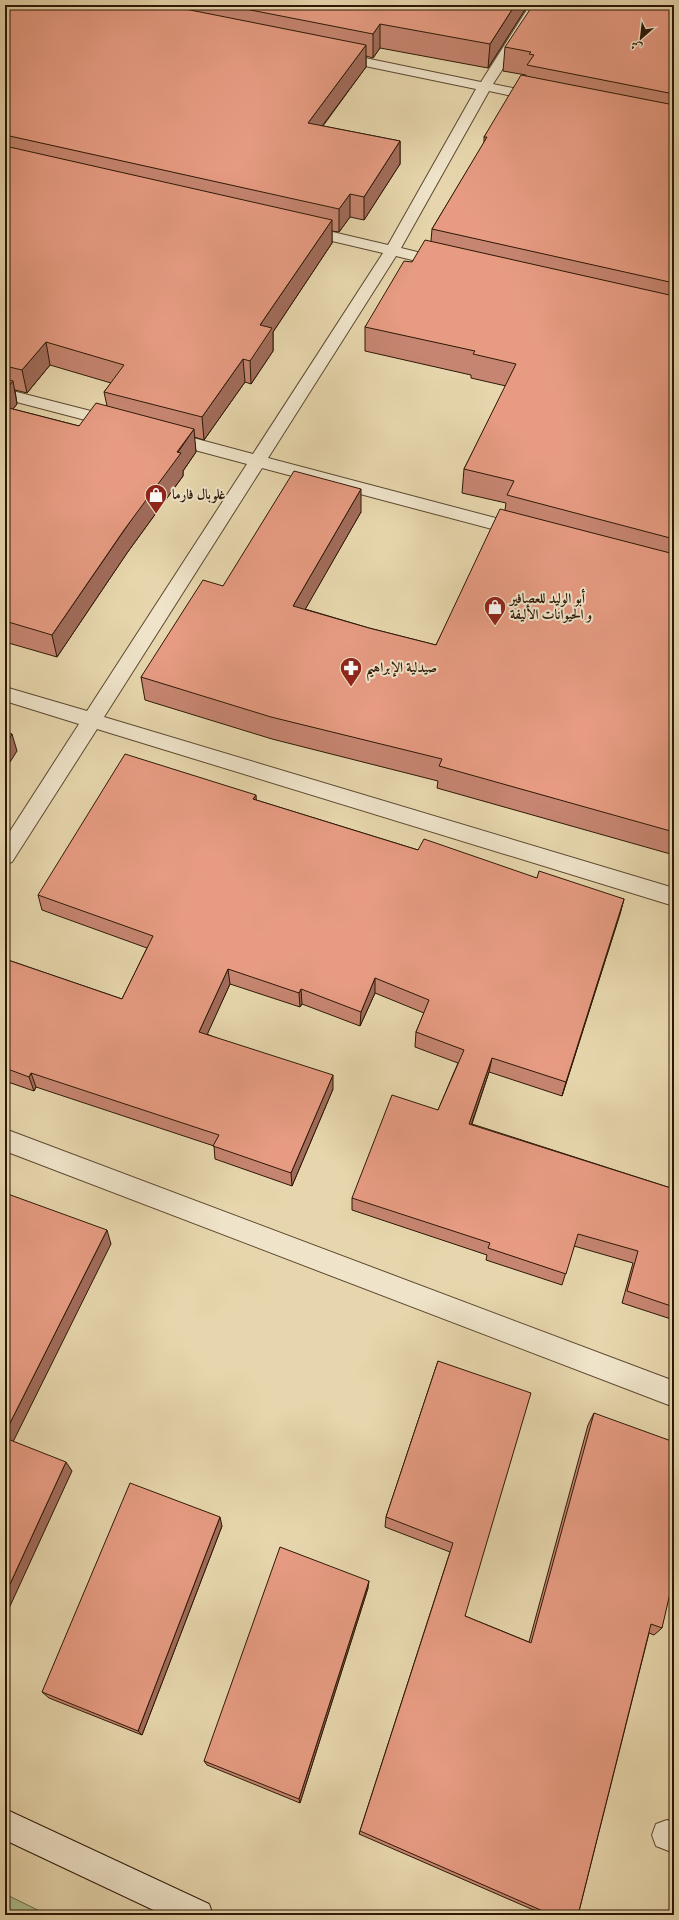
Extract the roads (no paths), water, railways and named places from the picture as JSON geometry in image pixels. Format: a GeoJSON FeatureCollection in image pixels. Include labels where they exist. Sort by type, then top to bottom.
{"type":"FeatureCollection","features":[{"type":"Feature","properties":{"kind":"street"},"geometry":{"type":"LineString","coordinates":[[5,856],[392,251],[485,86],[537,5]]}},
{"type":"Feature","properties":{"kind":"street"},"geometry":{"type":"LineString","coordinates":[[323,54],[553,100]]}},
{"type":"Feature","properties":{"kind":"street"},"geometry":{"type":"LineString","coordinates":[[292,228],[461,266]]}},
{"type":"Feature","properties":{"kind":"street"},"geometry":{"type":"LineString","coordinates":[[5,394],[535,534]]}},
{"type":"Feature","properties":{"kind":"street"},"geometry":{"type":"LineString","coordinates":[[5,694],[674,897]]}},
{"type":"Feature","properties":{"kind":"street"},"geometry":{"type":"LineString","coordinates":[[5,1140],[674,1394]]}},
{"type":"Feature","properties":{"kind":"street"},"geometry":{"type":"LineString","coordinates":[[5,1824],[198,1915]]}},
{"type":"Feature","properties":{"kind":"place","name":"غلوبال فارما"},"geometry":{"type":"Point","coordinates":[156,514]}},
{"type":"Feature","properties":{"kind":"place","name":"أبو الوليد للعصافير و الحيوانات الأليفة"},"geometry":{"type":"Point","coordinates":[495,626]}},
{"type":"Feature","properties":{"kind":"place","name":"صيدلية الإبراهيم"},"geometry":{"type":"Point","coordinates":[351,688]}}]}
